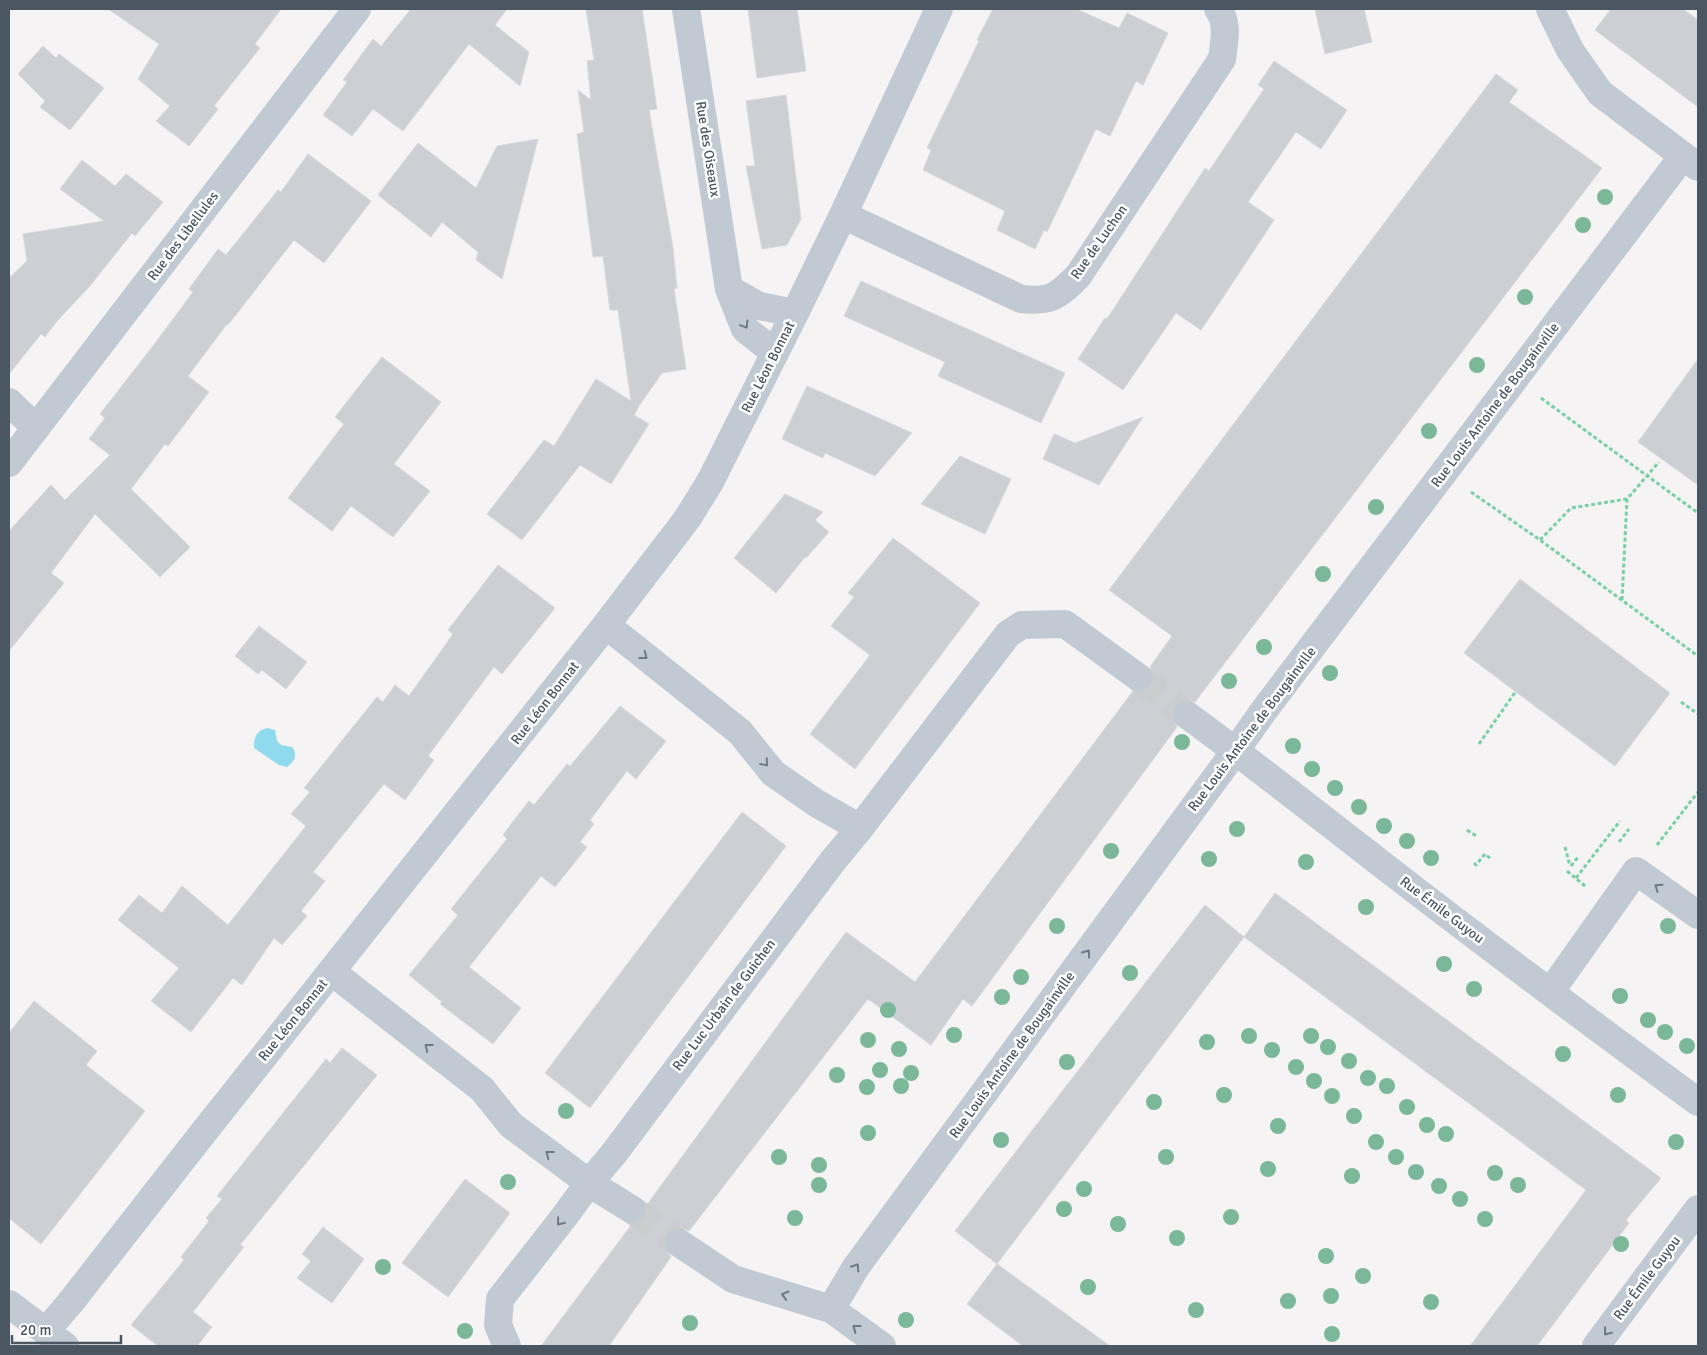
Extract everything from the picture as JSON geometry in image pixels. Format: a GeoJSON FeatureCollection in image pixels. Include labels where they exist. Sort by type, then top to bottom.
{"type":"FeatureCollection","features":[{"type":"Feature","properties":{"kind":"street","name":"Rue des Libellules"},"geometry":{"type":"LineString","coordinates":[[9,463],[357,9]]}},
{"type":"Feature","properties":{"kind":"street","name":"Rue des Oiseaux"},"geometry":{"type":"LineString","coordinates":[[686,9],[729,289],[746,329],[774,352]]}},
{"type":"Feature","properties":{"kind":"street","name":"Rue Léon Bonnat"},"geometry":{"type":"LineString","coordinates":[[55,1339],[70,1303],[606,625],[687,518],[710,482],[844,215],[939,9]]}},
{"type":"Feature","properties":{"kind":"street","name":"Rue de Luchon"},"geometry":{"type":"LineString","coordinates":[[844,215],[1021,300],[1040,301],[1061,294],[1078,276],[1222,59],[1226,36],[1222,14],[1218,9]]}},
{"type":"Feature","properties":{"kind":"street"},"geometry":{"type":"LineString","coordinates":[[1550,9],[1570,50],[1600,93],[1690,162]]}},
{"type":"Feature","properties":{"kind":"street","name":"Rue Louis Antoine de Bougainville"},"geometry":{"type":"LineString","coordinates":[[831,1309],[856,1267],[1265,709],[1514,379],[1690,162]]}},
{"type":"Feature","properties":{"kind":"street"},"geometry":{"type":"LineString","coordinates":[[729,289],[760,306],[795,313]]}},
{"type":"Feature","properties":{"kind":"street"},"geometry":{"type":"LineString","coordinates":[[9,402],[36,428]]}},
{"type":"Feature","properties":{"kind":"street","name":"Rue Luc Urbain de Guichen"},"geometry":{"type":"LineString","coordinates":[[507,1346],[498,1325],[500,1299],[615,1152],[832,862],[1008,634],[1022,625],[1065,624],[1138,677]]}},
{"type":"Feature","properties":{"kind":"street"},"geometry":{"type":"LineString","coordinates":[[606,625],[740,732],[774,773],[816,803],[860,828]]}},
{"type":"Feature","properties":{"kind":"street","name":"Rue Émile Guyou"},"geometry":{"type":"LineString","coordinates":[[1187,715],[1236,750],[1409,885],[1698,1102]]}},
{"type":"Feature","properties":{"kind":"street"},"geometry":{"type":"LineString","coordinates":[[1551,991],[1636,871],[1698,915]]}},
{"type":"Feature","properties":{"kind":"street"},"geometry":{"type":"LineString","coordinates":[[332,972],[482,1089],[511,1125],[589,1183],[631,1209]]}},
{"type":"Feature","properties":{"kind":"street","name":"Rue Émile Guyou"},"geometry":{"type":"LineString","coordinates":[[1596,1346],[1698,1209]]}},
{"type":"Feature","properties":{"kind":"street"},"geometry":{"type":"LineString","coordinates":[[679,1243],[733,1279],[831,1309],[882,1346]]}},
{"type":"Feature","properties":{"kind":"street"},"geometry":{"type":"LineString","coordinates":[[9,1304],[55,1339]]}},
{"type":"Feature","properties":{"kind":"path"},"geometry":{"type":"LineString","coordinates":[[1514,379],[1698,513]]}},
{"type":"Feature","properties":{"kind":"path"},"geometry":{"type":"LineString","coordinates":[[1622,600],[1627,499],[1659,462]]}},
{"type":"Feature","properties":{"kind":"path"},"geometry":{"type":"LineString","coordinates":[[1444,473],[1540,540],[1698,656]]}},
{"type":"Feature","properties":{"kind":"path"},"geometry":{"type":"LineString","coordinates":[[1540,540],[1571,508],[1627,499]]}},
{"type":"Feature","properties":{"kind":"path"},"geometry":{"type":"LineString","coordinates":[[1479,744],[1516,691]]}},
{"type":"Feature","properties":{"kind":"path"},"geometry":{"type":"LineString","coordinates":[[1680,702],[1698,714]]}},
{"type":"Feature","properties":{"kind":"path"},"geometry":{"type":"LineString","coordinates":[[1636,871],[1698,792]]}},
{"type":"Feature","properties":{"kind":"path"},"geometry":{"type":"LineString","coordinates":[[1576,878],[1620,821]]}},
{"type":"Feature","properties":{"kind":"path"},"geometry":{"type":"LineString","coordinates":[[1466,830],[1478,837]]}},
{"type":"Feature","properties":{"kind":"path"},"geometry":{"type":"LineString","coordinates":[[1565,847],[1570,866],[1578,857]]}},
{"type":"Feature","properties":{"kind":"path"},"geometry":{"type":"LineString","coordinates":[[1474,863],[1476,865],[1485,854],[1492,859]]}},
{"type":"Feature","properties":{"kind":"path"},"geometry":{"type":"LineString","coordinates":[[1567,871],[1586,886]]}},
{"type":"Feature","properties":{"kind":"water"},"geometry":{"type":"Polygon","coordinates":[[[267,728],[275,730],[277,741],[281,745],[292,747],[294,750],[295,758],[287,767],[279,765],[254,748],[256,735],[267,728]]]}},
{"type":"Feature","properties":{"kind":"building"},"geometry":{"type":"Polygon","coordinates":[[[108,9],[281,9],[255,44],[260,48],[214,106],[218,109],[189,146],[156,121],[170,106],[138,79],[159,44],[108,9]]]}},
{"type":"Feature","properties":{"kind":"building"},"geometry":{"type":"Polygon","coordinates":[[[411,9],[507,9],[495,25],[529,52],[520,86],[469,44],[403,131],[373,109],[352,136],[323,115],[347,82],[343,80],[373,39],[381,46],[411,9]]]}},
{"type":"Feature","properties":{"kind":"building"},"geometry":{"type":"Polygon","coordinates":[[[586,9],[642,9],[657,109],[649,110],[673,248],[677,288],[674,289],[686,369],[662,373],[639,406],[634,415],[649,424],[611,484],[580,465],[522,540],[487,514],[544,440],[554,446],[596,379],[631,401],[618,310],[610,310],[603,256],[593,257],[577,134],[584,132],[578,90],[591,100],[587,61],[594,60],[586,9]]]}},
{"type":"Feature","properties":{"kind":"building"},"geometry":{"type":"Polygon","coordinates":[[[748,9],[797,9],[806,71],[757,78],[748,9]]]}},
{"type":"Feature","properties":{"kind":"building"},"geometry":{"type":"Polygon","coordinates":[[[993,9],[1076,9],[1119,28],[1127,13],[1168,33],[1143,85],[1136,81],[1110,136],[1096,129],[1047,232],[1044,230],[1035,249],[997,230],[1005,211],[923,170],[931,150],[927,148],[993,9]]]}},
{"type":"Feature","properties":{"kind":"building"},"geometry":{"type":"Polygon","coordinates":[[[1315,9],[1364,9],[1372,42],[1325,54],[1315,9]]]}},
{"type":"Feature","properties":{"kind":"building"},"geometry":{"type":"Polygon","coordinates":[[[1611,9],[1683,9],[1698,20],[1698,107],[1595,30],[1611,9]]]}},
{"type":"Feature","properties":{"kind":"building"},"geometry":{"type":"Polygon","coordinates":[[[43,46],[56,58],[59,54],[104,88],[70,130],[40,107],[45,101],[18,74],[43,46]]]}},
{"type":"Feature","properties":{"kind":"building"},"geometry":{"type":"Polygon","coordinates":[[[1274,61],[1347,110],[1321,149],[1296,132],[1248,202],[1274,220],[1224,296],[1201,330],[1176,313],[1123,390],[1078,359],[1105,318],[1107,319],[1205,168],[1209,171],[1264,89],[1258,85],[1274,61]]]}},
{"type":"Feature","properties":{"kind":"building"},"geometry":{"type":"Polygon","coordinates":[[[1496,74],[1518,90],[1509,102],[1602,168],[1195,702],[1188,699],[1175,705],[1171,714],[1177,727],[972,1006],[963,999],[931,1045],[868,999],[689,1231],[680,1227],[672,1229],[666,1234],[665,1249],[671,1257],[609,1346],[541,1346],[632,1224],[644,1218],[647,1210],[646,1206],[846,932],[915,982],[1133,691],[1137,693],[1150,687],[1154,678],[1150,667],[1172,636],[1109,590],[1496,74]]]}},
{"type":"Feature","properties":{"kind":"building"},"geometry":{"type":"Polygon","coordinates":[[[786,95],[801,219],[787,245],[762,249],[746,166],[755,166],[746,101],[786,95]]]}},
{"type":"Feature","properties":{"kind":"building"},"geometry":{"type":"Polygon","coordinates":[[[538,139],[502,279],[476,260],[478,252],[442,222],[431,237],[378,195],[418,143],[476,188],[497,146],[538,139]]]}},
{"type":"Feature","properties":{"kind":"building"},"geometry":{"type":"Polygon","coordinates":[[[308,154],[371,201],[324,263],[294,240],[188,376],[209,392],[168,446],[165,444],[131,489],[190,547],[160,577],[95,514],[51,573],[64,583],[9,651],[9,531],[51,485],[65,500],[110,455],[89,439],[105,418],[100,414],[193,292],[189,289],[218,249],[226,255],[278,190],[281,192],[308,154]]]}},
{"type":"Feature","properties":{"kind":"building"},"geometry":{"type":"Polygon","coordinates":[[[82,160],[115,186],[126,174],[163,202],[135,236],[132,233],[90,286],[57,321],[45,337],[41,334],[9,374],[9,278],[27,261],[23,234],[104,221],[60,189],[82,160]]]}},
{"type":"Feature","properties":{"kind":"building"},"geometry":{"type":"Polygon","coordinates":[[[861,281],[1065,373],[1041,423],[938,376],[945,362],[844,316],[861,281]]]}},
{"type":"Feature","properties":{"kind":"building"},"geometry":{"type":"Polygon","coordinates":[[[382,357],[441,402],[394,464],[430,491],[393,537],[351,506],[332,531],[288,498],[344,424],[335,417],[382,357]]]}},
{"type":"Feature","properties":{"kind":"building"},"geometry":{"type":"Polygon","coordinates":[[[1698,359],[1698,485],[1638,442],[1698,359]]]}},
{"type":"Feature","properties":{"kind":"building"},"geometry":{"type":"Polygon","coordinates":[[[807,386],[912,433],[875,476],[825,453],[823,458],[782,439],[807,386]]]}},
{"type":"Feature","properties":{"kind":"building"},"geometry":{"type":"Polygon","coordinates":[[[1143,417],[1099,485],[1043,459],[1054,434],[1075,443],[1143,417]]]}},
{"type":"Feature","properties":{"kind":"building"},"geometry":{"type":"Polygon","coordinates":[[[960,456],[1011,479],[985,534],[921,504],[960,456]]]}},
{"type":"Feature","properties":{"kind":"building"},"geometry":{"type":"Polygon","coordinates":[[[785,494],[823,512],[815,520],[829,532],[805,557],[776,593],[734,558],[785,494]]]}},
{"type":"Feature","properties":{"kind":"building"},"geometry":{"type":"Polygon","coordinates":[[[893,538],[980,603],[855,769],[810,734],[870,655],[831,626],[854,597],[848,593],[893,538]]]}},
{"type":"Feature","properties":{"kind":"building"},"geometry":{"type":"Polygon","coordinates":[[[498,565],[555,608],[502,674],[494,667],[428,756],[434,760],[405,800],[384,784],[313,872],[325,881],[301,911],[307,916],[282,945],[274,938],[242,985],[233,978],[191,1032],[151,1001],[179,968],[118,920],[139,895],[162,913],[182,886],[228,925],[306,826],[291,814],[310,792],[304,788],[377,697],[383,702],[395,685],[409,696],[453,634],[448,630],[498,565]]]}},
{"type":"Feature","properties":{"kind":"building"},"geometry":{"type":"Polygon","coordinates":[[[1520,579],[1670,693],[1615,766],[1464,653],[1520,579]]]}},
{"type":"Feature","properties":{"kind":"building"},"geometry":{"type":"Polygon","coordinates":[[[259,626],[307,662],[286,689],[262,670],[258,674],[235,656],[259,626]]]}},
{"type":"Feature","properties":{"kind":"building"},"geometry":{"type":"Polygon","coordinates":[[[620,706],[666,741],[636,779],[627,771],[590,820],[594,824],[580,842],[587,847],[555,887],[541,876],[469,967],[521,1008],[493,1044],[440,1004],[442,1002],[409,975],[458,915],[451,909],[507,839],[503,835],[529,801],[534,805],[567,764],[570,766],[620,706]]]}},
{"type":"Feature","properties":{"kind":"building"},"geometry":{"type":"Polygon","coordinates":[[[742,812],[786,846],[590,1108],[545,1073],[742,812]]]}},
{"type":"Feature","properties":{"kind":"building"},"geometry":{"type":"Polygon","coordinates":[[[1275,893],[1661,1178],[1626,1220],[1629,1223],[1537,1346],[1470,1346],[1586,1190],[1244,937],[1275,893]]]}},
{"type":"Feature","properties":{"kind":"building"},"geometry":{"type":"Polygon","coordinates":[[[1205,905],[1244,937],[997,1264],[955,1231],[1205,905]]]}},
{"type":"Feature","properties":{"kind":"building"},"geometry":{"type":"Polygon","coordinates":[[[34,1001],[97,1051],[86,1065],[145,1111],[41,1244],[9,1218],[9,1033],[34,1001]]]}},
{"type":"Feature","properties":{"kind":"building"},"geometry":{"type":"Polygon","coordinates":[[[342,1048],[377,1075],[240,1245],[244,1247],[193,1312],[212,1327],[197,1346],[158,1346],[131,1325],[184,1260],[181,1257],[209,1221],[206,1218],[222,1199],[217,1196],[326,1059],[330,1063],[342,1048]]]}},
{"type":"Feature","properties":{"kind":"building"},"geometry":{"type":"Polygon","coordinates":[[[465,1179],[510,1213],[448,1297],[402,1263],[465,1179]]]}},
{"type":"Feature","properties":{"kind":"building"},"geometry":{"type":"Polygon","coordinates":[[[323,1227],[364,1259],[332,1303],[297,1278],[311,1261],[302,1254],[323,1227]]]}},
{"type":"Feature","properties":{"kind":"building"},"geometry":{"type":"Polygon","coordinates":[[[997,1264],[1110,1346],[1023,1346],[967,1304],[997,1264]]]}},
{"type":"Feature","properties":{"kind":"tunnel"},"geometry":{"type":"LineString","coordinates":[[1138,677],[1187,715]]}},
{"type":"Feature","properties":{"kind":"tunnel"},"geometry":{"type":"LineString","coordinates":[[631,1209],[679,1243]]}}]}
